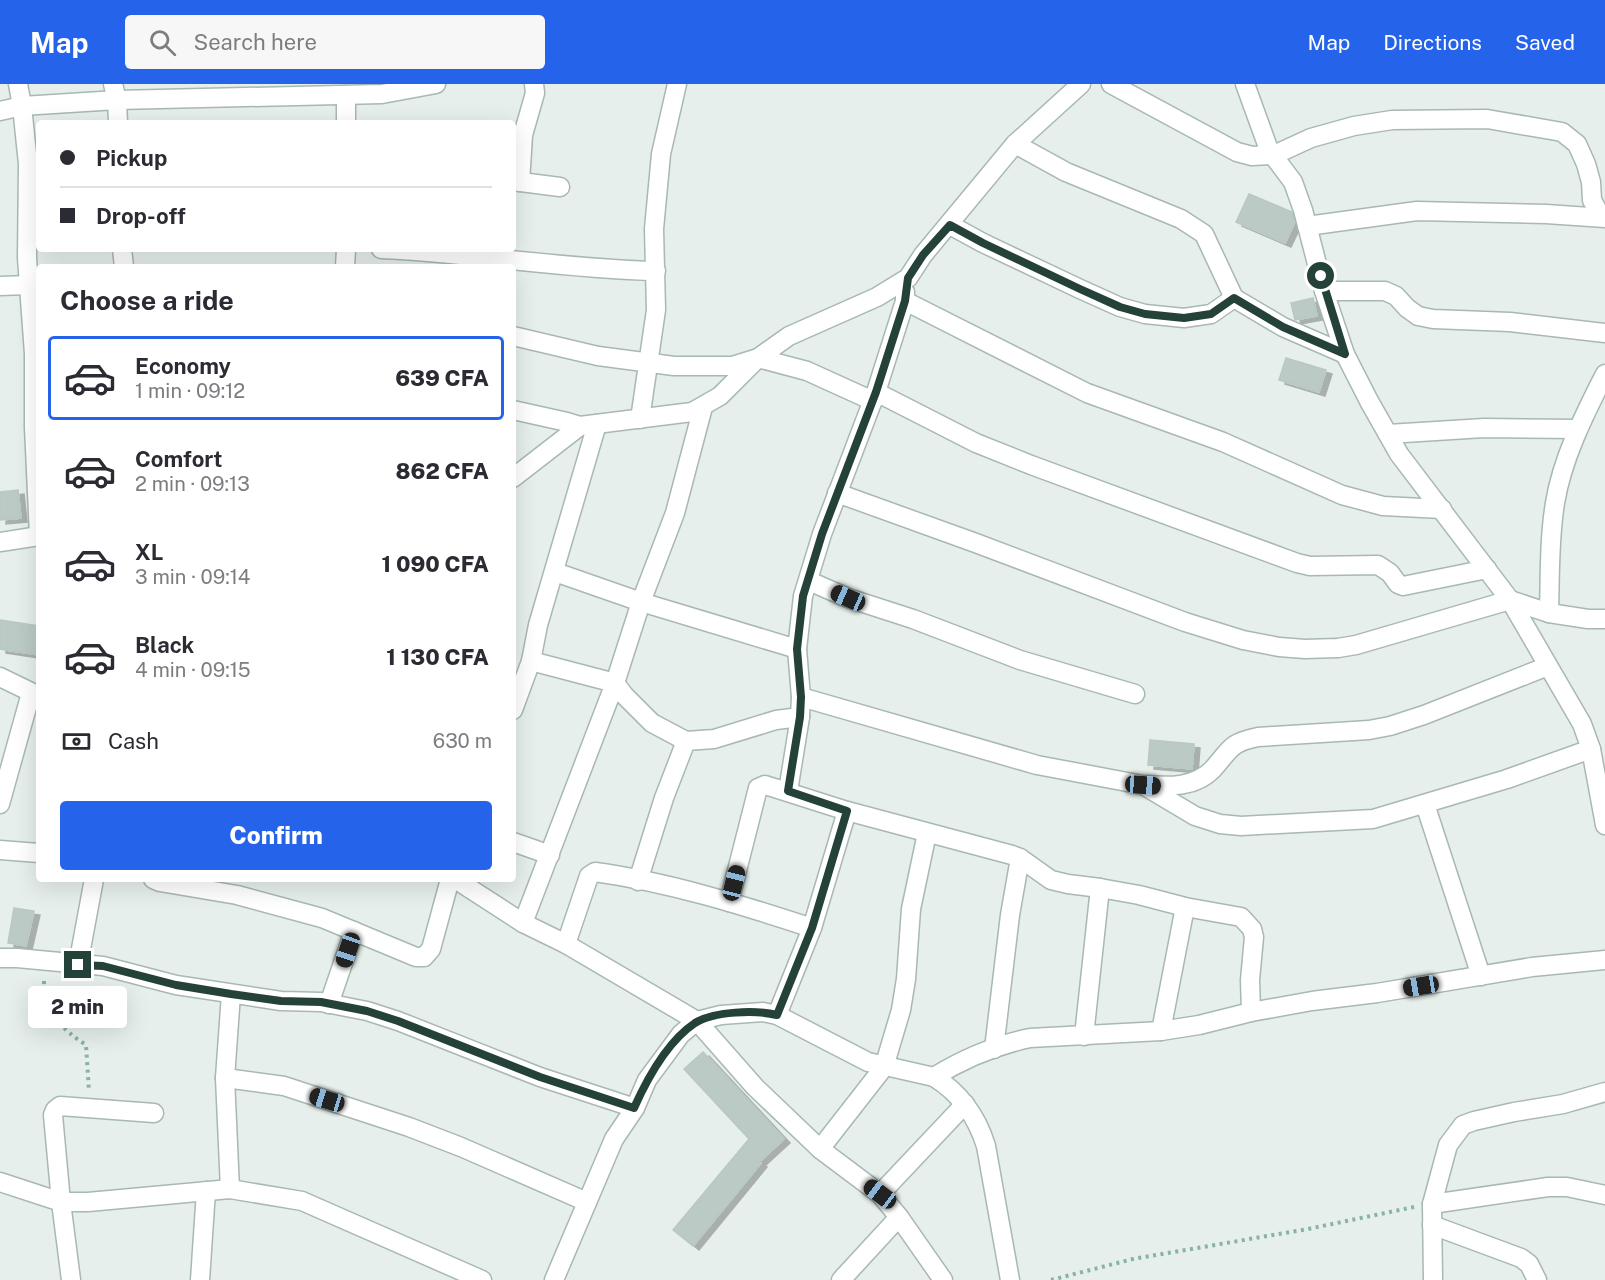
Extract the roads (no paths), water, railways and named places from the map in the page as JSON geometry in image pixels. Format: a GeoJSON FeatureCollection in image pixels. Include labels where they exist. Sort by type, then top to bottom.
{"type":"FeatureCollection","features":[{"type":"Feature","properties":{"kind":"street"},"geometry":{"type":"LineString","coordinates":[[18,84],[28,164],[28,285],[34,354],[36,471]]}},
{"type":"Feature","properties":{"kind":"street"},"geometry":{"type":"LineString","coordinates":[[0,111],[115,92],[346,95],[436,84]]}},
{"type":"Feature","properties":{"kind":"street"},"geometry":{"type":"LineString","coordinates":[[534,84],[535,93],[523,135],[516,182],[560,187]]}},
{"type":"Feature","properties":{"kind":"street"},"geometry":{"type":"LineString","coordinates":[[640,419],[656,310],[654,229],[661,154],[677,84]]}},
{"type":"Feature","properties":{"kind":"street"},"geometry":{"type":"LineString","coordinates":[[516,411],[588,425],[692,412],[703,407],[720,396],[758,358],[789,336],[877,297],[908,278],[923,255],[1015,144],[1081,84]]}},
{"type":"Feature","properties":{"kind":"street"},"geometry":{"type":"LineString","coordinates":[[1111,84],[1237,152],[1252,156],[1274,155],[1311,138],[1343,129],[1392,120],[1487,119],[1562,132],[1577,144],[1591,182],[1592,200],[1603,217]]}},
{"type":"Feature","properties":{"kind":"street"},"geometry":{"type":"LineString","coordinates":[[1245,84],[1269,150],[1293,182],[1324,291],[1345,354],[1388,434],[1412,472],[1510,600],[1582,724],[1591,750],[1605,825]]}},
{"type":"Feature","properties":{"kind":"street"},"geometry":{"type":"LineString","coordinates":[[115,92],[118,120]]}},
{"type":"Feature","properties":{"kind":"street"},"geometry":{"type":"LineString","coordinates":[[346,95],[346,120]]}},
{"type":"Feature","properties":{"kind":"street"},"geometry":{"type":"LineString","coordinates":[[1015,144],[1066,172],[1181,219],[1204,234],[1234,298],[1283,327],[1345,354]]}},
{"type":"Feature","properties":{"kind":"street"},"geometry":{"type":"LineString","coordinates":[[1307,226],[1417,211],[1603,217]]}},
{"type":"Feature","properties":{"kind":"street"},"geometry":{"type":"LineString","coordinates":[[950,225],[1080,289],[1120,307],[1145,314],[1184,318],[1211,314],[1234,298]]}},
{"type":"Feature","properties":{"kind":"street"},"geometry":{"type":"LineString","coordinates":[[422,252],[611,270],[656,271]]}},
{"type":"Feature","properties":{"kind":"street"},"geometry":{"type":"LineString","coordinates":[[788,791],[800,717],[801,697],[797,649],[803,596],[822,534],[874,397],[905,301],[908,278]]}},
{"type":"Feature","properties":{"kind":"street"},"geometry":{"type":"LineString","coordinates":[[0,286],[28,285]]}},
{"type":"Feature","properties":{"kind":"street"},"geometry":{"type":"LineString","coordinates":[[1324,291],[1385,291],[1396,296],[1418,316],[1433,319],[1510,322],[1605,333]]}},
{"type":"Feature","properties":{"kind":"street"},"geometry":{"type":"LineString","coordinates":[[905,301],[1087,393],[1223,442],[1342,495],[1383,506],[1442,509]]}},
{"type":"Feature","properties":{"kind":"street"},"geometry":{"type":"LineString","coordinates":[[516,337],[598,356],[648,363],[690,367],[732,366],[758,358],[807,371],[874,397],[976,443],[1097,491],[1297,563],[1310,566],[1378,565],[1403,586],[1487,569]]}},
{"type":"Feature","properties":{"kind":"street"},"geometry":{"type":"LineString","coordinates":[[1549,613],[1555,501],[1578,429],[1605,374]]}},
{"type":"Feature","properties":{"kind":"street"},"geometry":{"type":"LineString","coordinates":[[523,923],[615,683],[641,602],[675,513],[703,407]]}},
{"type":"Feature","properties":{"kind":"street"},"geometry":{"type":"LineString","coordinates":[[516,476],[588,425]]}},
{"type":"Feature","properties":{"kind":"street"},"geometry":{"type":"LineString","coordinates":[[516,702],[531,661],[538,625],[555,572],[588,425]]}},
{"type":"Feature","properties":{"kind":"street"},"geometry":{"type":"LineString","coordinates":[[1388,434],[1484,428],[1578,429]]}},
{"type":"Feature","properties":{"kind":"street"},"geometry":{"type":"LineString","coordinates":[[837,493],[1185,622],[1243,640],[1279,647],[1338,648],[1356,645],[1510,600],[1549,613],[1588,619],[1605,619]]}},
{"type":"Feature","properties":{"kind":"street"},"geometry":{"type":"LineString","coordinates":[[0,542],[36,536]]}},
{"type":"Feature","properties":{"kind":"street"},"geometry":{"type":"LineString","coordinates":[[555,572],[641,602],[797,649]]}},
{"type":"Feature","properties":{"kind":"street"},"geometry":{"type":"LineString","coordinates":[[809,581],[848,598],[913,619],[1020,660],[1136,694]]}},
{"type":"Feature","properties":{"kind":"street"},"geometry":{"type":"LineString","coordinates":[[531,661],[615,683],[652,723],[686,741],[714,739],[776,720],[800,717]]}},
{"type":"Feature","properties":{"kind":"street"},"geometry":{"type":"LineString","coordinates":[[801,697],[1037,765],[1143,785],[1170,787],[1195,782],[1212,770],[1230,747],[1242,741],[1285,735],[1369,730],[1389,726],[1424,715],[1548,666]]}},
{"type":"Feature","properties":{"kind":"street"},"geometry":{"type":"LineString","coordinates":[[0,677],[35,694],[0,804]]}},
{"type":"Feature","properties":{"kind":"street"},"geometry":{"type":"LineString","coordinates":[[638,880],[664,798],[686,741]]}},
{"type":"Feature","properties":{"kind":"street"},"geometry":{"type":"LineString","coordinates":[[1143,785],[1195,816],[1220,824],[1241,826],[1373,819],[1507,779],[1591,750]]}},
{"type":"Feature","properties":{"kind":"street"},"geometry":{"type":"LineString","coordinates":[[729,902],[758,788],[765,785],[847,811],[1020,858],[1051,880],[1241,917],[1252,929],[1254,937],[1250,980],[1251,1012]]}},
{"type":"Feature","properties":{"kind":"street"},"geometry":{"type":"LineString","coordinates":[[1425,804],[1481,976]]}},
{"type":"Feature","properties":{"kind":"street"},"geometry":{"type":"LineString","coordinates":[[777,1015],[812,928],[847,811]]}},
{"type":"Feature","properties":{"kind":"street"},"geometry":{"type":"LineString","coordinates":[[820,1149],[884,1067],[902,1010],[911,909],[927,833]]}},
{"type":"Feature","properties":{"kind":"street"},"geometry":{"type":"LineString","coordinates":[[516,843],[549,855]]}},
{"type":"Feature","properties":{"kind":"street"},"geometry":{"type":"LineString","coordinates":[[0,850],[36,853]]}},
{"type":"Feature","properties":{"kind":"street"},"geometry":{"type":"LineString","coordinates":[[994,1049],[1010,915],[1020,858]]}},
{"type":"Feature","properties":{"kind":"street"},"geometry":{"type":"LineString","coordinates":[[566,944],[589,876],[595,872],[729,902],[812,928]]}},
{"type":"Feature","properties":{"kind":"street"},"geometry":{"type":"LineString","coordinates":[[78,965],[93,882]]}},
{"type":"Feature","properties":{"kind":"street"},"geometry":{"type":"LineString","coordinates":[[160,882],[237,895],[322,918],[416,957],[424,957],[431,949],[449,882]]}},
{"type":"Feature","properties":{"kind":"street"},"geometry":{"type":"LineString","coordinates":[[460,882],[523,923],[566,944],[697,1021],[755,1087],[820,1149],[880,1194],[943,1280]]}},
{"type":"Feature","properties":{"kind":"street"},"geometry":{"type":"LineString","coordinates":[[1084,1036],[1100,888]]}},
{"type":"Feature","properties":{"kind":"street"},"geometry":{"type":"LineString","coordinates":[[1161,1031],[1185,907]]}},
{"type":"Feature","properties":{"kind":"street"},"geometry":{"type":"LineString","coordinates":[[329,1004],[354,932]]}},
{"type":"Feature","properties":{"kind":"street"},"geometry":{"type":"LineString","coordinates":[[0,958],[103,966],[176,985],[281,1001],[329,1004],[367,1011],[540,1077],[634,1108]]}},
{"type":"Feature","properties":{"kind":"street"},"geometry":{"type":"LineString","coordinates":[[934,1077],[951,1066],[1012,1042],[1030,1038],[1161,1031],[1312,1001],[1532,968],[1605,960]]}},
{"type":"Feature","properties":{"kind":"street"},"geometry":{"type":"LineString","coordinates":[[230,1189],[225,1078],[231,994]]}},
{"type":"Feature","properties":{"kind":"street"},"geometry":{"type":"LineString","coordinates":[[554,1280],[614,1139],[634,1108],[647,1080],[681,1034],[697,1021],[721,1015],[764,1012],[777,1015],[868,1062],[884,1067],[921,1072],[950,1087],[965,1104],[987,1146],[1010,1280]]}},
{"type":"Feature","properties":{"kind":"street"},"geometry":{"type":"LineString","coordinates":[[225,1078],[284,1086],[389,1120],[461,1147],[587,1202]]}},
{"type":"Feature","properties":{"kind":"street"},"geometry":{"type":"LineString","coordinates":[[1432,1280],[1432,1204],[1448,1145],[1463,1125],[1504,1114],[1563,1104],[1605,1092]]}},
{"type":"Feature","properties":{"kind":"street"},"geometry":{"type":"LineString","coordinates":[[880,1194],[965,1104]]}},
{"type":"Feature","properties":{"kind":"street"},"geometry":{"type":"LineString","coordinates":[[71,1280],[61,1202],[53,1115],[55,1110],[60,1106],[154,1113]]}},
{"type":"Feature","properties":{"kind":"street"},"geometry":{"type":"LineString","coordinates":[[0,1182],[61,1202],[88,1203],[230,1189],[302,1201],[483,1280]]}},
{"type":"Feature","properties":{"kind":"street"},"geometry":{"type":"LineString","coordinates":[[1432,1204],[1548,1186],[1567,1187],[1605,1195]]}},
{"type":"Feature","properties":{"kind":"street"},"geometry":{"type":"LineString","coordinates":[[203,1280],[206,1191]]}},
{"type":"Feature","properties":{"kind":"street"},"geometry":{"type":"LineString","coordinates":[[841,1280],[899,1217]]}},
{"type":"Feature","properties":{"kind":"street"},"geometry":{"type":"LineString","coordinates":[[1432,1225],[1521,1258],[1529,1264],[1537,1280]]}}]}
